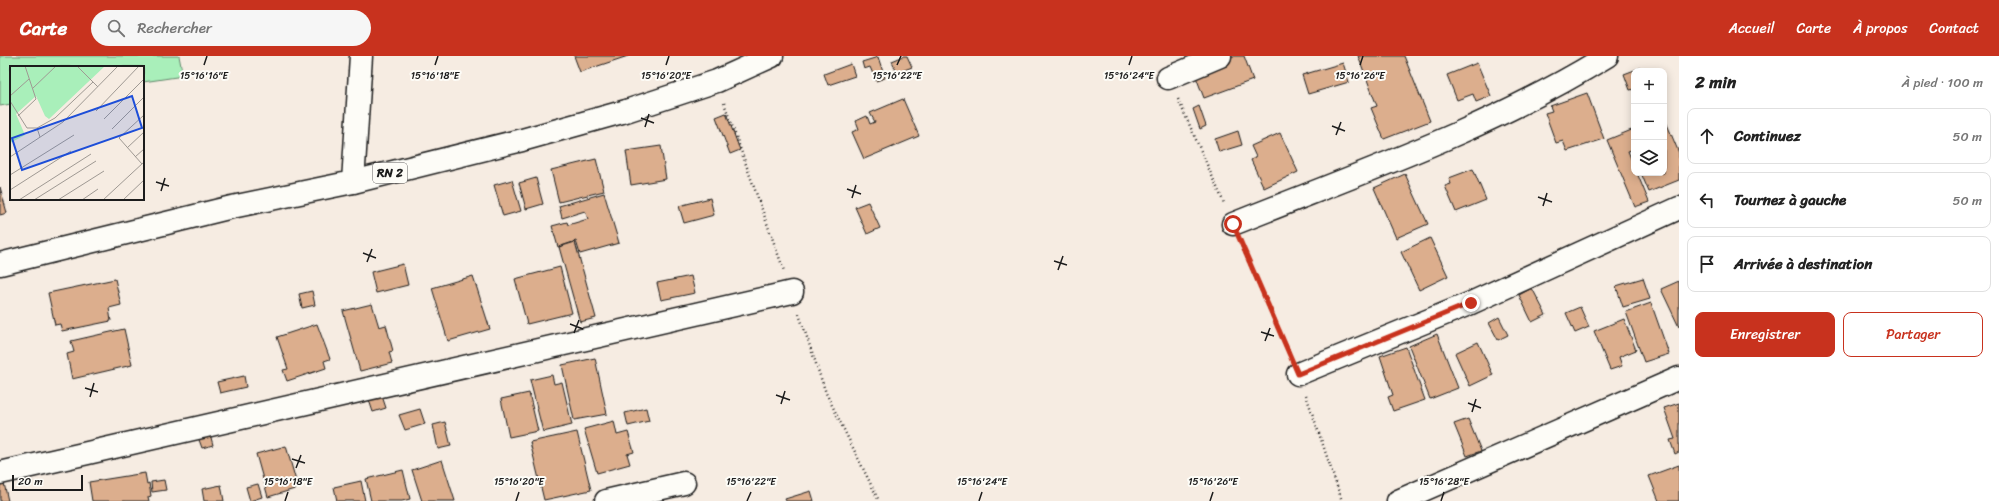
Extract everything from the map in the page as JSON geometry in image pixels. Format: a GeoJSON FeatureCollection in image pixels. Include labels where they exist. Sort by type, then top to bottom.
{"type":"FeatureCollection","features":[{"type":"Feature","properties":{"kind":"main road"},"geometry":{"type":"LineString","coordinates":[[353,182],[361,56]]}},
{"type":"Feature","properties":{"kind":"main road","name":"RN 2"},"geometry":{"type":"LineString","coordinates":[[0,264],[232,207],[353,182],[522,140],[626,111],[717,81],[772,56]]}},
{"type":"Feature","properties":{"kind":"main road"},"geometry":{"type":"LineString","coordinates":[[1168,78],[1220,56]]}},
{"type":"Feature","properties":{"kind":"main road"},"geometry":{"type":"LineString","coordinates":[[1233,224],[1468,130],[1607,56]]}},
{"type":"Feature","properties":{"kind":"main road"},"geometry":{"type":"LineString","coordinates":[[1298,374],[1471,303],[1679,208]]}},
{"type":"Feature","properties":{"kind":"main road"},"geometry":{"type":"LineString","coordinates":[[0,473],[792,292]]}},
{"type":"Feature","properties":{"kind":"main road"},"geometry":{"type":"LineString","coordinates":[[1398,501],[1679,378]]}},
{"type":"Feature","properties":{"kind":"main road"},"geometry":{"type":"LineString","coordinates":[[606,501],[684,483]]}},
{"type":"Feature","properties":{"kind":"path"},"geometry":{"type":"LineString","coordinates":[[1168,78],[1298,374],[1342,501]]}},
{"type":"Feature","properties":{"kind":"green space"},"geometry":{"type":"Polygon","coordinates":[[[0,56],[179,56],[183,76],[144,82],[144,66],[10,66],[10,104],[0,106],[0,56]]]}},
{"type":"Feature","properties":{"kind":"building"},"geometry":{"type":"Polygon","coordinates":[[[574,56],[628,56],[580,72],[574,56]]]}},
{"type":"Feature","properties":{"kind":"building"},"geometry":{"type":"Polygon","coordinates":[[[907,56],[912,67],[897,73],[892,61],[907,56]]]}},
{"type":"Feature","properties":{"kind":"building"},"geometry":{"type":"Polygon","coordinates":[[[1231,56],[1244,56],[1253,80],[1204,98],[1193,69],[1231,56]]]}},
{"type":"Feature","properties":{"kind":"building"},"geometry":{"type":"Polygon","coordinates":[[[1358,56],[1404,56],[1430,121],[1384,139],[1371,108],[1377,106],[1358,56]]]}},
{"type":"Feature","properties":{"kind":"building"},"geometry":{"type":"Polygon","coordinates":[[[878,57],[885,78],[876,81],[870,67],[864,69],[862,62],[878,57]]]}},
{"type":"Feature","properties":{"kind":"building"},"geometry":{"type":"Polygon","coordinates":[[[1343,63],[1349,82],[1308,94],[1302,75],[1343,63]]]}},
{"type":"Feature","properties":{"kind":"building"},"geometry":{"type":"Polygon","coordinates":[[[1477,63],[1491,96],[1476,102],[1473,94],[1457,100],[1447,75],[1477,63]]]}},
{"type":"Feature","properties":{"kind":"building"},"geometry":{"type":"Polygon","coordinates":[[[851,64],[855,76],[828,85],[824,74],[851,64]]]}},
{"type":"Feature","properties":{"kind":"building"},"geometry":{"type":"Polygon","coordinates":[[[1631,71],[1631,90],[1630,90],[1624,74],[1631,71]]]}},
{"type":"Feature","properties":{"kind":"building"},"geometry":{"type":"Polygon","coordinates":[[[1587,93],[1604,139],[1567,151],[1563,141],[1556,143],[1545,113],[1552,111],[1550,106],[1587,93]]]}},
{"type":"Feature","properties":{"kind":"building"},"geometry":{"type":"Polygon","coordinates":[[[903,99],[919,136],[864,159],[852,132],[859,129],[856,121],[867,116],[870,124],[875,122],[870,113],[903,99]]]}},
{"type":"Feature","properties":{"kind":"building"},"geometry":{"type":"Polygon","coordinates":[[[1199,106],[1206,126],[1200,129],[1193,109],[1199,106]]]}},
{"type":"Feature","properties":{"kind":"building"},"geometry":{"type":"Polygon","coordinates":[[[726,113],[740,150],[730,154],[716,117],[726,113]]]}},
{"type":"Feature","properties":{"kind":"building"},"geometry":{"type":"Polygon","coordinates":[[[1667,124],[1679,153],[1679,180],[1649,192],[1642,176],[1667,176],[1667,124]]]}},
{"type":"Feature","properties":{"kind":"building"},"geometry":{"type":"Polygon","coordinates":[[[1631,130],[1631,150],[1628,151],[1631,158],[1631,176],[1638,176],[1649,202],[1635,207],[1607,140],[1631,130]]]}},
{"type":"Feature","properties":{"kind":"building"},"geometry":{"type":"Polygon","coordinates":[[[1238,131],[1242,145],[1219,152],[1215,139],[1238,131]]]}},
{"type":"Feature","properties":{"kind":"building"},"geometry":{"type":"Polygon","coordinates":[[[1280,133],[1298,172],[1264,188],[1251,160],[1256,157],[1251,146],[1280,133]]]}},
{"type":"Feature","properties":{"kind":"building"},"geometry":{"type":"Polygon","coordinates":[[[661,146],[666,179],[631,185],[626,151],[661,146]]]}},
{"type":"Feature","properties":{"kind":"building"},"geometry":{"type":"Polygon","coordinates":[[[596,159],[604,191],[559,202],[551,170],[596,159]]]}},
{"type":"Feature","properties":{"kind":"building"},"geometry":{"type":"Polygon","coordinates":[[[1473,169],[1486,200],[1456,212],[1445,186],[1451,184],[1449,178],[1473,169]]]}},
{"type":"Feature","properties":{"kind":"building"},"geometry":{"type":"Polygon","coordinates":[[[1405,174],[1428,224],[1396,238],[1374,188],[1405,174]]]}},
{"type":"Feature","properties":{"kind":"building"},"geometry":{"type":"Polygon","coordinates":[[[536,178],[543,204],[526,209],[519,183],[536,178]]]}},
{"type":"Feature","properties":{"kind":"building"},"geometry":{"type":"Polygon","coordinates":[[[512,180],[521,211],[503,216],[494,185],[512,180]]]}},
{"type":"Feature","properties":{"kind":"building"},"geometry":{"type":"Polygon","coordinates":[[[0,187],[7,213],[0,215],[0,187]]]}},
{"type":"Feature","properties":{"kind":"building"},"geometry":{"type":"Polygon","coordinates":[[[604,193],[619,243],[580,254],[576,241],[558,247],[552,226],[567,222],[568,225],[588,219],[585,211],[562,218],[559,206],[604,193]]]}},
{"type":"Feature","properties":{"kind":"building"},"geometry":{"type":"Polygon","coordinates":[[[710,198],[714,215],[684,223],[679,206],[710,198]]]}},
{"type":"Feature","properties":{"kind":"building"},"geometry":{"type":"Polygon","coordinates":[[[868,202],[880,228],[867,234],[855,207],[868,202]]]}},
{"type":"Feature","properties":{"kind":"building"},"geometry":{"type":"Polygon","coordinates":[[[1430,238],[1448,276],[1419,290],[1401,252],[1430,238]]]}},
{"type":"Feature","properties":{"kind":"building"},"geometry":{"type":"Polygon","coordinates":[[[575,242],[596,318],[580,322],[559,247],[575,242]]]}},
{"type":"Feature","properties":{"kind":"building"},"geometry":{"type":"Polygon","coordinates":[[[403,264],[408,285],[376,293],[371,272],[403,264]]]}},
{"type":"Feature","properties":{"kind":"building"},"geometry":{"type":"Polygon","coordinates":[[[560,267],[572,313],[527,324],[515,279],[560,267]]]}},
{"type":"Feature","properties":{"kind":"building"},"geometry":{"type":"Polygon","coordinates":[[[473,276],[490,329],[448,341],[432,288],[473,276]]]}},
{"type":"Feature","properties":{"kind":"building"},"geometry":{"type":"Polygon","coordinates":[[[691,276],[695,293],[661,300],[657,283],[691,276]]]}},
{"type":"Feature","properties":{"kind":"building"},"geometry":{"type":"Polygon","coordinates":[[[1643,278],[1650,299],[1623,307],[1616,286],[1643,278]]]}},
{"type":"Feature","properties":{"kind":"building"},"geometry":{"type":"Polygon","coordinates":[[[115,279],[121,305],[109,308],[111,321],[62,331],[60,324],[55,325],[48,293],[115,279]]]}},
{"type":"Feature","properties":{"kind":"building"},"geometry":{"type":"Polygon","coordinates":[[[1679,281],[1679,327],[1661,289],[1679,281]]]}},
{"type":"Feature","properties":{"kind":"building"},"geometry":{"type":"Polygon","coordinates":[[[1532,288],[1546,315],[1532,322],[1519,295],[1532,288]]]}},
{"type":"Feature","properties":{"kind":"building"},"geometry":{"type":"Polygon","coordinates":[[[312,291],[315,305],[302,308],[299,294],[312,291]]]}},
{"type":"Feature","properties":{"kind":"building"},"geometry":{"type":"Polygon","coordinates":[[[1651,303],[1669,354],[1644,362],[1626,312],[1651,303]]]}},
{"type":"Feature","properties":{"kind":"building"},"geometry":{"type":"Polygon","coordinates":[[[372,304],[379,327],[386,325],[393,351],[389,352],[392,363],[360,371],[343,311],[372,304]]]}},
{"type":"Feature","properties":{"kind":"building"},"geometry":{"type":"Polygon","coordinates":[[[1580,307],[1589,327],[1575,333],[1566,313],[1580,307]]]}},
{"type":"Feature","properties":{"kind":"building"},"geometry":{"type":"Polygon","coordinates":[[[1499,317],[1508,335],[1498,340],[1489,323],[1499,317]]]}},
{"type":"Feature","properties":{"kind":"building"},"geometry":{"type":"Polygon","coordinates":[[[1624,319],[1636,350],[1619,357],[1622,366],[1610,370],[1594,331],[1624,319]]]}},
{"type":"Feature","properties":{"kind":"building"},"geometry":{"type":"Polygon","coordinates":[[[317,324],[330,359],[324,361],[326,368],[287,381],[283,370],[288,369],[277,337],[317,324]]]}},
{"type":"Feature","properties":{"kind":"building"},"geometry":{"type":"Polygon","coordinates":[[[124,329],[132,365],[72,379],[67,354],[74,352],[71,341],[124,329]]]}},
{"type":"Feature","properties":{"kind":"building"},"geometry":{"type":"Polygon","coordinates":[[[1437,334],[1458,388],[1430,399],[1409,346],[1437,334]]]}},
{"type":"Feature","properties":{"kind":"building"},"geometry":{"type":"Polygon","coordinates":[[[1478,342],[1493,375],[1470,386],[1455,353],[1478,342]]]}},
{"type":"Feature","properties":{"kind":"building"},"geometry":{"type":"Polygon","coordinates":[[[1406,347],[1425,400],[1393,411],[1388,397],[1393,395],[1380,356],[1406,347]]]}},
{"type":"Feature","properties":{"kind":"building"},"geometry":{"type":"Polygon","coordinates":[[[595,358],[607,414],[574,420],[562,365],[595,358]]]}},
{"type":"Feature","properties":{"kind":"building"},"geometry":{"type":"Polygon","coordinates":[[[552,375],[554,384],[562,382],[572,425],[543,432],[530,380],[552,375]]]}},
{"type":"Feature","properties":{"kind":"building"},"geometry":{"type":"Polygon","coordinates":[[[244,376],[246,387],[220,393],[217,382],[244,376]]]}},
{"type":"Feature","properties":{"kind":"building"},"geometry":{"type":"Polygon","coordinates":[[[529,393],[538,431],[509,437],[501,399],[529,393]]]}},
{"type":"Feature","properties":{"kind":"building"},"geometry":{"type":"Polygon","coordinates":[[[382,396],[386,408],[373,412],[369,400],[382,396]]]}},
{"type":"Feature","properties":{"kind":"building"},"geometry":{"type":"Polygon","coordinates":[[[1679,403],[1679,452],[1675,454],[1670,440],[1675,439],[1664,408],[1679,403]]]}},
{"type":"Feature","properties":{"kind":"building"},"geometry":{"type":"Polygon","coordinates":[[[646,408],[649,421],[628,426],[625,413],[646,408]]]}},
{"type":"Feature","properties":{"kind":"building"},"geometry":{"type":"Polygon","coordinates":[[[420,409],[425,424],[405,430],[399,415],[420,409]]]}},
{"type":"Feature","properties":{"kind":"building"},"geometry":{"type":"Polygon","coordinates":[[[1468,419],[1481,451],[1467,456],[1454,424],[1468,419]]]}},
{"type":"Feature","properties":{"kind":"building"},"geometry":{"type":"Polygon","coordinates":[[[614,421],[617,435],[628,432],[634,452],[627,454],[630,464],[597,473],[584,429],[614,421]]]}},
{"type":"Feature","properties":{"kind":"building"},"geometry":{"type":"Polygon","coordinates":[[[445,422],[451,446],[438,449],[433,425],[445,422]]]}},
{"type":"Feature","properties":{"kind":"building"},"geometry":{"type":"Polygon","coordinates":[[[577,432],[591,490],[544,500],[530,442],[577,432]]]}},
{"type":"Feature","properties":{"kind":"building"},"geometry":{"type":"Polygon","coordinates":[[[210,434],[213,445],[202,448],[198,437],[210,434]]]}},
{"type":"Feature","properties":{"kind":"building"},"geometry":{"type":"Polygon","coordinates":[[[286,446],[298,488],[268,497],[256,454],[286,446]]]}},
{"type":"Feature","properties":{"kind":"building"},"geometry":{"type":"Polygon","coordinates":[[[442,460],[455,501],[422,501],[412,470],[442,460]]]}},
{"type":"Feature","properties":{"kind":"building"},"geometry":{"type":"Polygon","coordinates":[[[1679,465],[1679,501],[1659,501],[1649,476],[1679,465]]]}},
{"type":"Feature","properties":{"kind":"building"},"geometry":{"type":"Polygon","coordinates":[[[403,470],[410,499],[402,501],[371,501],[366,479],[403,470]]]}},
{"type":"Feature","properties":{"kind":"building"},"geometry":{"type":"Polygon","coordinates":[[[145,473],[147,484],[149,483],[151,496],[148,497],[149,501],[92,501],[89,482],[145,473]]]}},
{"type":"Feature","properties":{"kind":"building"},"geometry":{"type":"Polygon","coordinates":[[[164,480],[166,490],[152,492],[151,482],[164,480]]]}},
{"type":"Feature","properties":{"kind":"building"},"geometry":{"type":"Polygon","coordinates":[[[361,481],[365,501],[337,501],[334,487],[361,481]]]}},
{"type":"Feature","properties":{"kind":"building"},"geometry":{"type":"Polygon","coordinates":[[[4,483],[8,501],[0,501],[0,484],[4,483]]]}},
{"type":"Feature","properties":{"kind":"building"},"geometry":{"type":"Polygon","coordinates":[[[258,484],[262,497],[250,501],[246,487],[258,484]]]}},
{"type":"Feature","properties":{"kind":"building"},"geometry":{"type":"Polygon","coordinates":[[[221,485],[224,501],[204,501],[202,489],[221,485]]]}},
{"type":"Feature","properties":{"kind":"building"},"geometry":{"type":"Polygon","coordinates":[[[811,491],[814,501],[786,501],[785,499],[811,491]]]}},
{"type":"Feature","properties":{"kind":"route"},"geometry":{"type":"LineString","coordinates":[[1233,224],[1298,374],[1471,303]]}}]}
